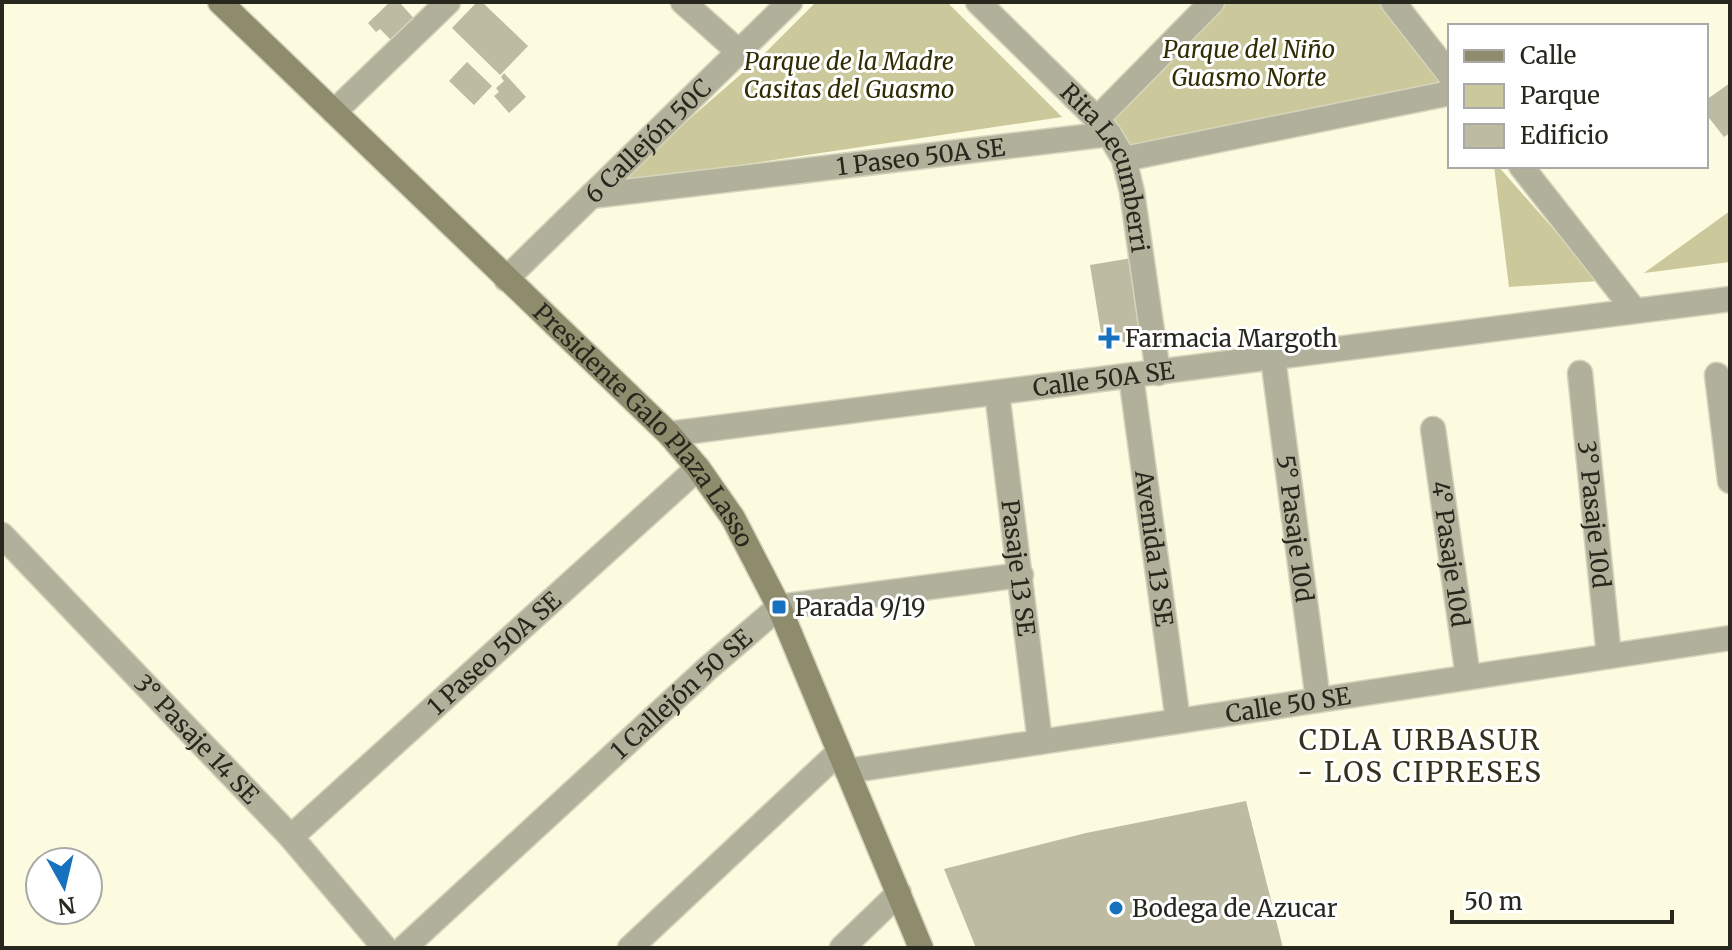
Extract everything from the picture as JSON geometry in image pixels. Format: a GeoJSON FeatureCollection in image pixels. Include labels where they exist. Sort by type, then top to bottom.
{"type":"FeatureCollection","features":[{"type":"Feature","properties":{"kind":"street","name":"Presidente Galo Plaza Lasso"},"geometry":{"type":"LineString","coordinates":[[220,2],[669,434],[698,468],[733,518],[779,607],[921,948]]}},
{"type":"Feature","properties":{"kind":"street"},"geometry":{"type":"LineString","coordinates":[[334,112],[448,2]]}},
{"type":"Feature","properties":{"kind":"street"},"geometry":{"type":"LineString","coordinates":[[683,2],[739,52]]}},
{"type":"Feature","properties":{"kind":"street","name":"6 Callejón 50C"},"geometry":{"type":"LineString","coordinates":[[506,279],[790,2]]}},
{"type":"Feature","properties":{"kind":"street","name":"Rita Lecumberri"},"geometry":{"type":"LineString","coordinates":[[978,2],[1103,126],[1124,159],[1132,192],[1158,373]]}},
{"type":"Feature","properties":{"kind":"street"},"geometry":{"type":"LineString","coordinates":[[1103,126],[1212,2]]}},
{"type":"Feature","properties":{"kind":"street"},"geometry":{"type":"LineString","coordinates":[[1393,2],[1448,72]]}},
{"type":"Feature","properties":{"kind":"street"},"geometry":{"type":"LineString","coordinates":[[1124,159],[1448,93]]}},
{"type":"Feature","properties":{"kind":"street","name":"1 Paseo 50A SE"},"geometry":{"type":"LineString","coordinates":[[591,196],[1103,126]]}},
{"type":"Feature","properties":{"kind":"street"},"geometry":{"type":"LineString","coordinates":[[1523,168],[1635,311]]}},
{"type":"Feature","properties":{"kind":"street","name":"Calle 50A SE"},"geometry":{"type":"LineString","coordinates":[[669,434],[1730,299]]}},
{"type":"Feature","properties":{"kind":"street","name":"5° Pasaje 10d"},"geometry":{"type":"LineString","coordinates":[[1273,358],[1318,700]]}},
{"type":"Feature","properties":{"kind":"street","name":"3° Pasaje 10d"},"geometry":{"type":"LineString","coordinates":[[1580,373],[1609,656]]}},
{"type":"Feature","properties":{"kind":"street"},"geometry":{"type":"LineString","coordinates":[[1717,375],[1730,481]]}},
{"type":"Feature","properties":{"kind":"street","name":"Avenida 13 SE"},"geometry":{"type":"LineString","coordinates":[[1131,376],[1178,721]]}},
{"type":"Feature","properties":{"kind":"street","name":"Pasaje 13 SE"},"geometry":{"type":"LineString","coordinates":[[997,393],[1040,742]]}},
{"type":"Feature","properties":{"kind":"street","name":"4° Pasaje 10d"},"geometry":{"type":"LineString","coordinates":[[1433,429],[1468,677]]}},
{"type":"Feature","properties":{"kind":"street","name":"1 Paseo 50A SE"},"geometry":{"type":"LineString","coordinates":[[291,837],[698,468]]}},
{"type":"Feature","properties":{"kind":"street","name":"3° Pasaje 14 SE"},"geometry":{"type":"LineString","coordinates":[[2,535],[291,837],[385,948]]}},
{"type":"Feature","properties":{"kind":"street"},"geometry":{"type":"LineString","coordinates":[[779,607],[1021,575]]}},
{"type":"Feature","properties":{"kind":"street","name":"1 Callejón 50 SE"},"geometry":{"type":"LineString","coordinates":[[404,948],[707,669],[779,607]]}},
{"type":"Feature","properties":{"kind":"street","name":"Calle 50 SE"},"geometry":{"type":"LineString","coordinates":[[843,762],[1040,742],[1730,638]]}},
{"type":"Feature","properties":{"kind":"street"},"geometry":{"type":"LineString","coordinates":[[630,948],[843,762]]}},
{"type":"Feature","properties":{"kind":"street"},"geometry":{"type":"LineString","coordinates":[[842,948],[899,893]]}},
{"type":"Feature","properties":{"kind":"green space","name":"Parque de la Madre Casitas del Guasmo"},"geometry":{"type":"Polygon","coordinates":[[[816,2],[947,2],[1062,117],[614,184],[761,57],[816,2]]]}},
{"type":"Feature","properties":{"kind":"green space","name":"Parque del Niño Guasmo Norte"},"geometry":{"type":"Polygon","coordinates":[[[1224,2],[1379,2],[1447,86],[1129,148],[1107,120],[1224,2]]]}},
{"type":"Feature","properties":{"kind":"green space"},"geometry":{"type":"Polygon","coordinates":[[[1494,168],[1500,168],[1599,281],[1509,287],[1494,168]]]}},
{"type":"Feature","properties":{"kind":"green space"},"geometry":{"type":"Polygon","coordinates":[[[1730,211],[1730,262],[1644,273],[1730,211]]]}},
{"type":"Feature","properties":{"kind":"building"},"geometry":{"type":"Polygon","coordinates":[[[390,2],[399,2],[419,24],[396,45],[380,29],[376,32],[368,23],[390,2]]]}},
{"type":"Feature","properties":{"kind":"building"},"geometry":{"type":"Polygon","coordinates":[[[477,2],[482,2],[528,46],[500,75],[452,28],[477,2]]]}},
{"type":"Feature","properties":{"kind":"building"},"geometry":{"type":"Polygon","coordinates":[[[467,62],[492,86],[474,105],[449,81],[467,62]]]}},
{"type":"Feature","properties":{"kind":"building"},"geometry":{"type":"Polygon","coordinates":[[[504,73],[526,97],[509,113],[494,96],[499,92],[496,88],[504,81],[501,77],[504,73]]]}},
{"type":"Feature","properties":{"kind":"building"},"geometry":{"type":"Polygon","coordinates":[[[1730,83],[1730,133],[1724,137],[1708,117],[1708,99],[1730,83]]]}},
{"type":"Feature","properties":{"kind":"building"},"geometry":{"type":"Polygon","coordinates":[[[1132,258],[1144,339],[1103,345],[1090,265],[1132,258]]]}},
{"type":"Feature","properties":{"kind":"building","name":"Bodega de Azucar"},"geometry":{"type":"Polygon","coordinates":[[[1246,801],[1283,948],[976,948],[944,869],[1086,833],[1246,801]]]}},
{"type":"Feature","properties":{"kind":"place","name":"Farmacia Margoth"},"geometry":{"type":"Point","coordinates":[1109,338]}},
{"type":"Feature","properties":{"kind":"place","name":"Parada 9/19"},"geometry":{"type":"Point","coordinates":[779,607]}},
{"type":"Feature","properties":{"kind":"place","name":"Bodega de Azucar"},"geometry":{"type":"Point","coordinates":[1116,908]}},
{"type":"Feature","properties":{"kind":"district","name":"CDLA URBASUR - LOS CIPRESES"},"geometry":{"type":"Point","coordinates":[1420,756]}}]}
